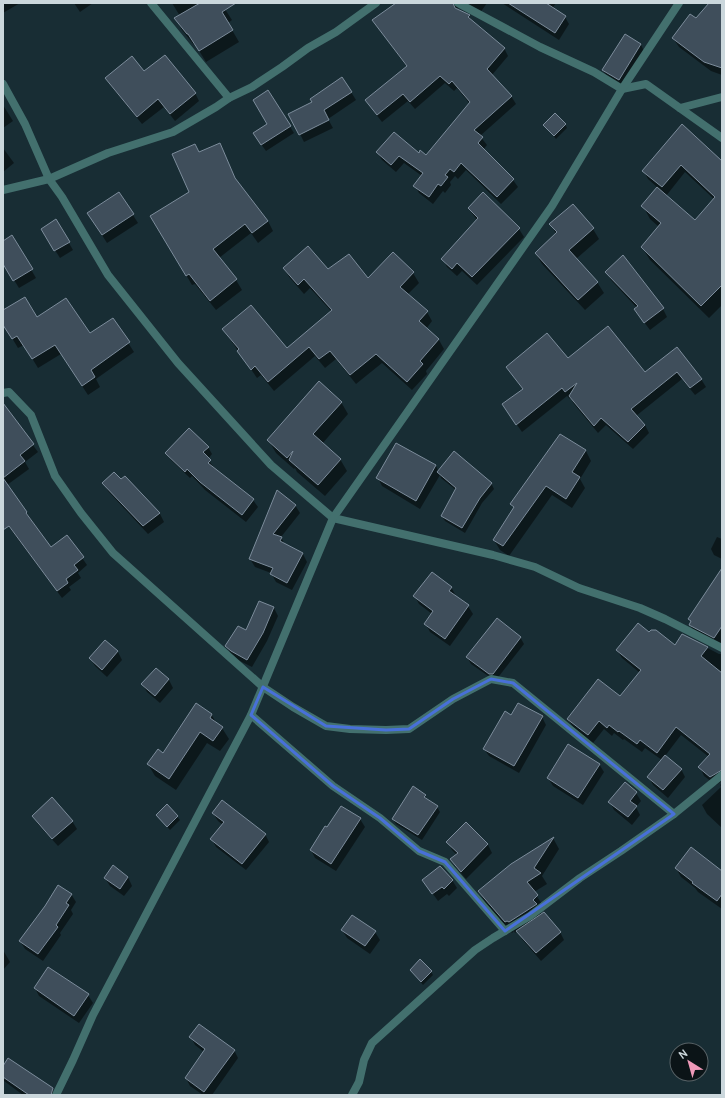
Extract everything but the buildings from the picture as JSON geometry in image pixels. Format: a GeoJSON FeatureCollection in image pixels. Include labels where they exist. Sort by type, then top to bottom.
{"type":"FeatureCollection","features":[{"type":"Feature","properties":{"kind":"street"},"geometry":{"type":"LineString","coordinates":[[151,3],[229,98]]}},
{"type":"Feature","properties":{"kind":"street"},"geometry":{"type":"LineString","coordinates":[[3,190],[49,179],[108,153],[173,132],[282,68],[308,48],[336,32],[376,3]]}},
{"type":"Feature","properties":{"kind":"street"},"geometry":{"type":"LineString","coordinates":[[458,3],[540,47],[594,72],[622,89],[646,84],[722,138]]}},
{"type":"Feature","properties":{"kind":"street"},"geometry":{"type":"LineString","coordinates":[[56,1095],[93,1014],[251,715],[333,518],[552,206],[622,89],[679,3]]}},
{"type":"Feature","properties":{"kind":"street"},"geometry":{"type":"LineString","coordinates":[[3,84],[25,124],[49,179],[62,197],[108,275],[178,363],[270,465],[333,518],[494,555],[535,567],[579,588],[652,613],[722,648]]}},
{"type":"Feature","properties":{"kind":"street"},"geometry":{"type":"LineString","coordinates":[[680,108],[722,97]]}},
{"type":"Feature","properties":{"kind":"street"},"geometry":{"type":"LineString","coordinates":[[3,393],[9,392],[31,415],[55,476],[81,513],[113,553],[263,687],[293,707],[326,726],[350,729],[409,729],[453,699],[491,679],[513,683],[674,814]]}},
{"type":"Feature","properties":{"kind":"street"},"geometry":{"type":"LineString","coordinates":[[251,715],[333,786],[380,818],[419,851],[445,862],[505,931]]}},
{"type":"Feature","properties":{"kind":"street"},"geometry":{"type":"LineString","coordinates":[[352,1095],[359,1082],[364,1060],[372,1043],[475,950],[530,916],[580,878],[674,814],[722,775]]}},
{"type":"Feature","properties":{"kind":"highlighted area"},"geometry":{"type":"Polygon","coordinates":[[[491,679],[513,683],[674,814],[505,931],[445,862],[419,851],[380,818],[333,786],[251,715],[263,687],[326,726],[386,730],[409,729],[453,699],[491,679]]]}}]}
